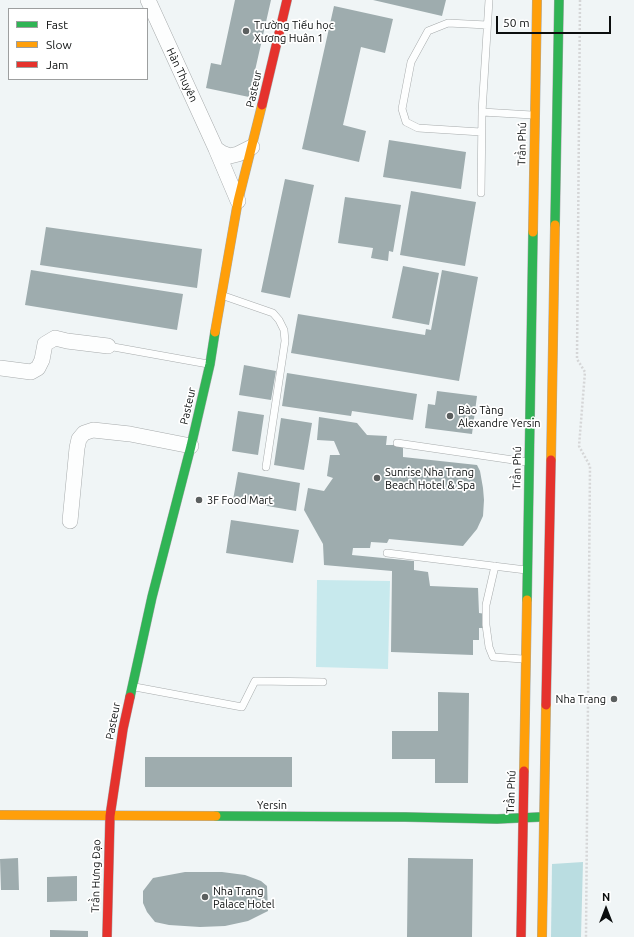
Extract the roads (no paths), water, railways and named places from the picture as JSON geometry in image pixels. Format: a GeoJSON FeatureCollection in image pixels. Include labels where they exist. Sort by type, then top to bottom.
{"type":"FeatureCollection","features":[{"type":"Feature","properties":{"kind":"main road","name":"Pasteur"},"geometry":{"type":"LineString","coordinates":[[110,816],[123,729],[132,686],[152,597],[191,446],[210,364],[238,201],[287,0]]}},
{"type":"Feature","properties":{"kind":"main road","name":"Trần Phú"},"geometry":{"type":"LineString","coordinates":[[521,937],[537,0]]}},
{"type":"Feature","properties":{"kind":"main road"},"geometry":{"type":"LineString","coordinates":[[542,937],[559,0]]}},
{"type":"Feature","properties":{"kind":"main road","name":"Yersin"},"geometry":{"type":"LineString","coordinates":[[0,815],[405,817],[497,819],[545,816]]}},
{"type":"Feature","properties":{"kind":"main road","name":"Trần Hưng Đạo"},"geometry":{"type":"LineString","coordinates":[[107,937],[110,816]]}},
{"type":"Feature","properties":{"kind":"street","name":"Hàn Thuyên"},"geometry":{"type":"LineString","coordinates":[[148,0],[238,201]]}},
{"type":"Feature","properties":{"kind":"street"},"geometry":{"type":"LineString","coordinates":[[216,149],[222,154],[230,156],[252,147]]}},
{"type":"Feature","properties":{"kind":"street"},"geometry":{"type":"LineString","coordinates":[[0,368],[32,372],[38,368],[42,360],[45,344],[55,338],[108,346]]}},
{"type":"Feature","properties":{"kind":"street"},"geometry":{"type":"LineString","coordinates":[[70,521],[77,448],[84,433],[93,430],[130,434],[191,446]]}},
{"type":"Feature","properties":{"kind":"lane"},"geometry":{"type":"LineString","coordinates":[[481,193],[481,132],[489,0]]}},
{"type":"Feature","properties":{"kind":"lane"},"geometry":{"type":"LineString","coordinates":[[481,132],[418,128],[406,122],[402,109],[411,62],[428,31],[448,23],[487,25]]}},
{"type":"Feature","properties":{"kind":"lane"},"geometry":{"type":"LineString","coordinates":[[482,112],[535,115]]}},
{"type":"Feature","properties":{"kind":"lane"},"geometry":{"type":"LineString","coordinates":[[222,296],[273,313],[279,320],[284,330],[285,342],[266,467]]}},
{"type":"Feature","properties":{"kind":"lane"},"geometry":{"type":"LineString","coordinates":[[108,346],[210,364]]}},
{"type":"Feature","properties":{"kind":"lane"},"geometry":{"type":"LineString","coordinates":[[397,443],[529,462]]}},
{"type":"Feature","properties":{"kind":"lane"},"geometry":{"type":"LineString","coordinates":[[387,553],[527,570]]}},
{"type":"Feature","properties":{"kind":"lane"},"geometry":{"type":"LineString","coordinates":[[496,566],[486,605],[486,625],[489,647],[493,657],[526,659]]}},
{"type":"Feature","properties":{"kind":"lane"},"geometry":{"type":"LineString","coordinates":[[132,686],[242,707],[255,681],[323,682]]}},
{"type":"Feature","properties":{"kind":"place","name":"Trường Tiểu học Xương Huân 1"},"geometry":{"type":"Point","coordinates":[246,31]}},
{"type":"Feature","properties":{"kind":"place","name":"Bào Tàng Alexandre Yersin"},"geometry":{"type":"Point","coordinates":[450,416]}},
{"type":"Feature","properties":{"kind":"place","name":"Sunrise Nha Trang Beach Hotel & Spa"},"geometry":{"type":"Point","coordinates":[377,478]}},
{"type":"Feature","properties":{"kind":"place","name":"3F Food Mart"},"geometry":{"type":"Point","coordinates":[199,500]}},
{"type":"Feature","properties":{"kind":"place","name":"Nha Trang"},"geometry":{"type":"Point","coordinates":[614,699]}},
{"type":"Feature","properties":{"kind":"place","name":"Nha Trang Palace Hotel"},"geometry":{"type":"Point","coordinates":[205,897]}}]}
